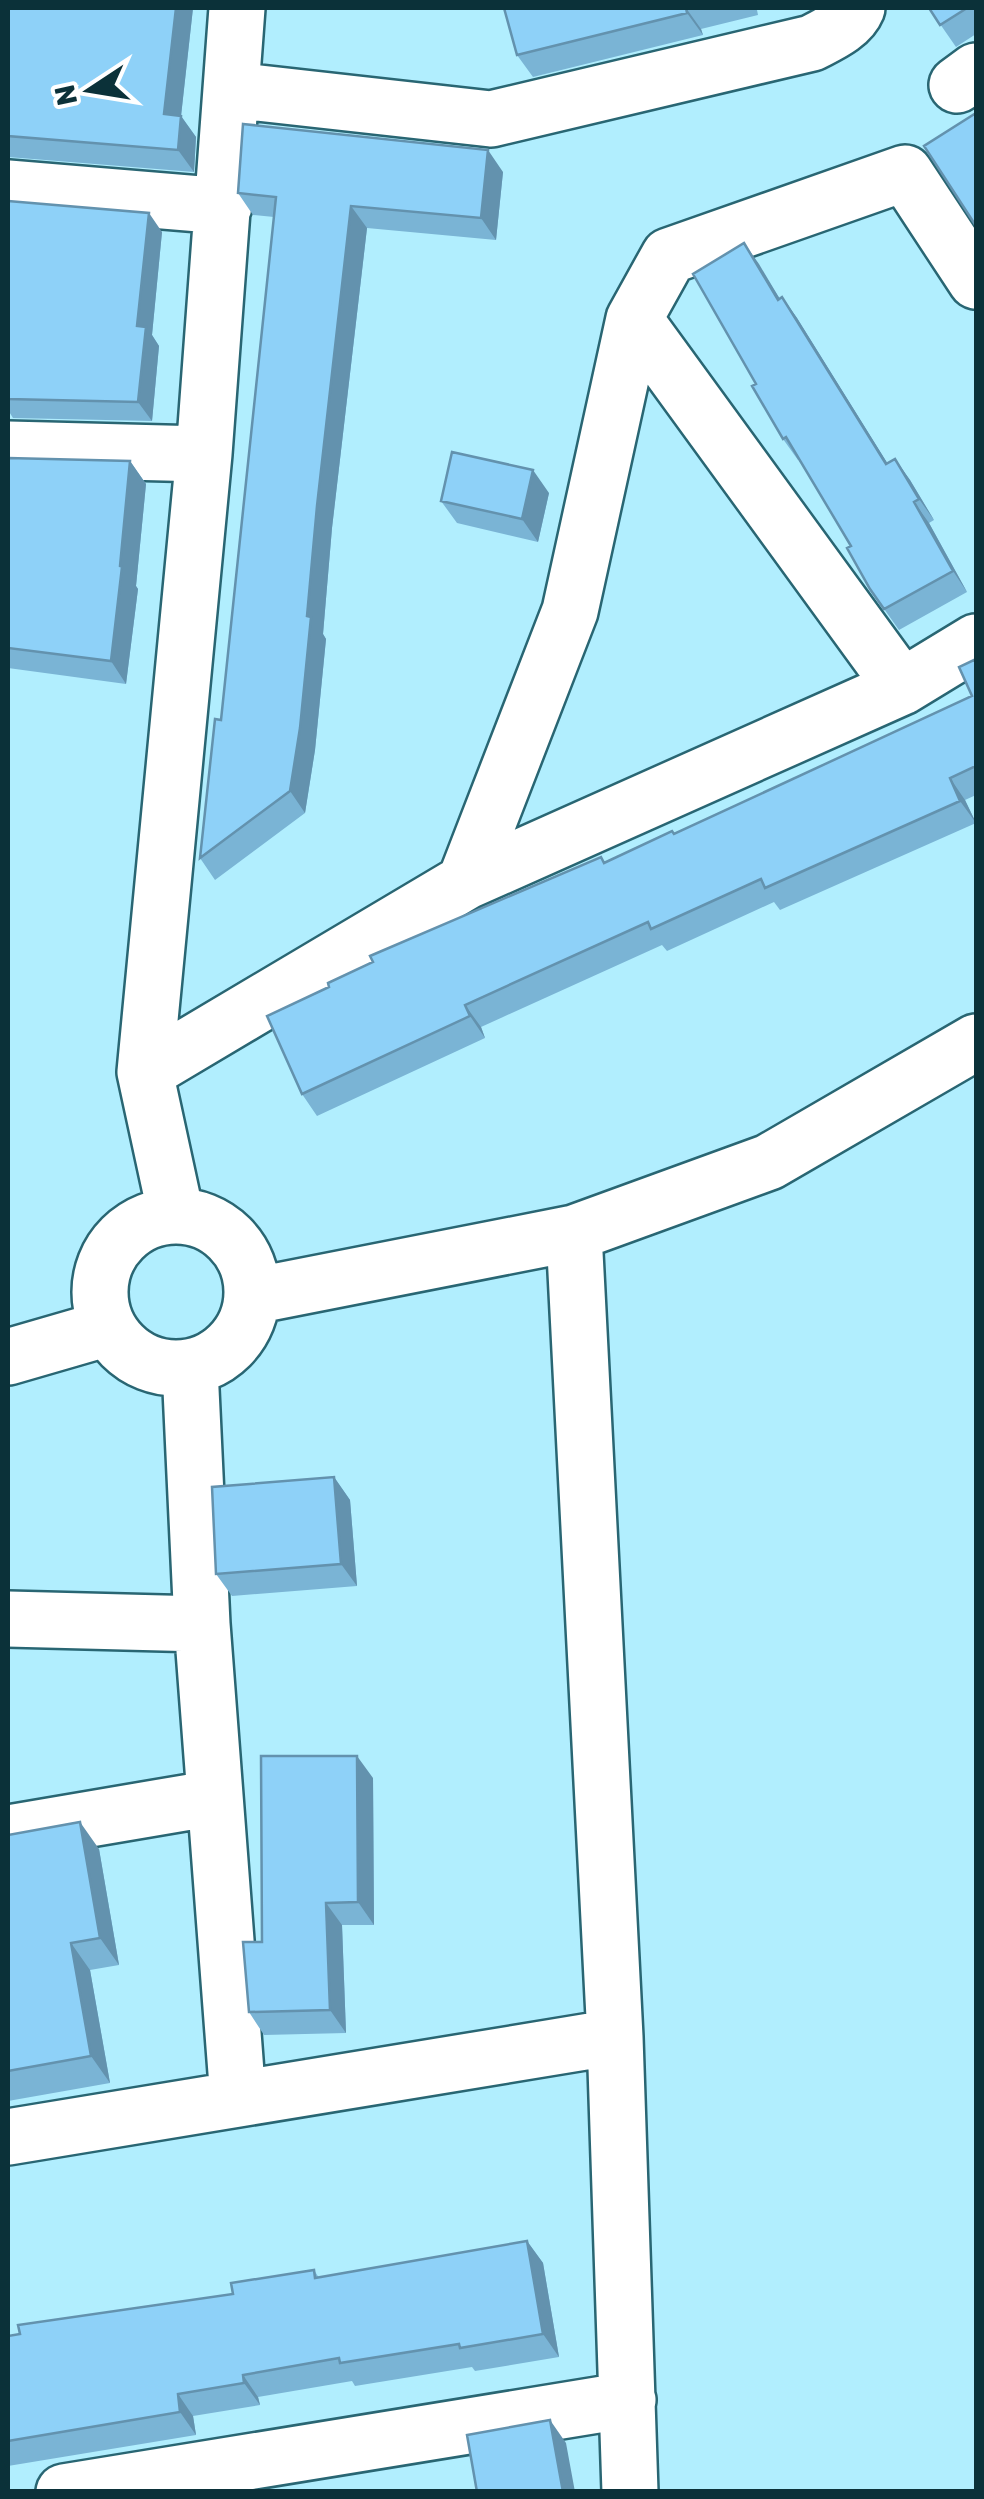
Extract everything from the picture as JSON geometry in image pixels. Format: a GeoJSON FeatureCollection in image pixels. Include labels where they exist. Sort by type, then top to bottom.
{"type":"FeatureCollection","features":[{"type":"Feature","properties":{"kind":"street"},"geometry":{"type":"LineString","coordinates":[[176,1215],[145,1072],[204,454],[237,8]]}},
{"type":"Feature","properties":{"kind":"street"},"geometry":{"type":"LineString","coordinates":[[232,90],[491,119],[812,43],[838,29],[856,14],[857,8]]}},
{"type":"Feature","properties":{"kind":"street"},"geometry":{"type":"LineString","coordinates":[[465,882],[570,611],[634,319],[669,256],[904,174],[976,281]]}},
{"type":"Feature","properties":{"kind":"street"},"geometry":{"type":"LineString","coordinates":[[8,188],[224,206]]}},
{"type":"Feature","properties":{"kind":"street"},"geometry":{"type":"LineString","coordinates":[[634,319],[902,687]]}},
{"type":"Feature","properties":{"kind":"street"},"geometry":{"type":"LineString","coordinates":[[8,449],[204,454]]}},
{"type":"Feature","properties":{"kind":"street"},"geometry":{"type":"LineString","coordinates":[[145,1072],[465,882],[902,687],[976,642]]}},
{"type":"Feature","properties":{"kind":"street"},"geometry":{"type":"LineString","coordinates":[[252,1296],[574,1233],[769,1162],[976,1042]]}},
{"type":"Feature","properties":{"kind":"street"},"geometry":{"type":"LineString","coordinates":[[176,1215],[200,1219],[222,1230],[240,1248],[250,1271],[252,1296],[247,1321],[234,1342],[215,1359],[190,1368],[166,1369],[142,1362],[123,1348],[108,1328],[100,1303],[100,1277],[110,1253],[127,1233],[150,1220],[176,1215]]}},
{"type":"Feature","properties":{"kind":"street"},"geometry":{"type":"LineString","coordinates":[[574,1233],[614,2037],[630,2492]]}},
{"type":"Feature","properties":{"kind":"street"},"geometry":{"type":"LineString","coordinates":[[8,1357],[108,1328]]}},
{"type":"Feature","properties":{"kind":"street"},"geometry":{"type":"LineString","coordinates":[[190,1368],[202,1624],[238,2099]]}},
{"type":"Feature","properties":{"kind":"street"},"geometry":{"type":"LineString","coordinates":[[8,1619],[202,1624]]}},
{"type":"Feature","properties":{"kind":"street"},"geometry":{"type":"LineString","coordinates":[[8,1833],[214,1798]]}},
{"type":"Feature","properties":{"kind":"street"},"geometry":{"type":"LineString","coordinates":[[8,2137],[614,2037]]}},
{"type":"Feature","properties":{"kind":"street"},"geometry":{"type":"LineString","coordinates":[[64,2492],[628,2400]]}},
{"type":"Feature","properties":{"kind":"building"},"geometry":{"type":"Polygon","coordinates":[[[8,8],[176,8],[164,114],[181,116],[178,150],[8,136],[8,8]]]}},
{"type":"Feature","properties":{"kind":"building"},"geometry":{"type":"Polygon","coordinates":[[[504,8],[686,8],[687,13],[517,55],[504,8]]]}},
{"type":"Feature","properties":{"kind":"building"},"geometry":{"type":"Polygon","coordinates":[[[929,8],[967,8],[940,25],[929,8]]]}},
{"type":"Feature","properties":{"kind":"building"},"geometry":{"type":"Polygon","coordinates":[[[976,113],[976,226],[924,146],[976,113]]]}},
{"type":"Feature","properties":{"kind":"building"},"geometry":{"type":"Polygon","coordinates":[[[243,124],[488,150],[481,218],[351,206],[317,506],[300,728],[290,791],[200,858],[215,719],[221,720],[276,197],[238,193],[243,124]]]}},
{"type":"Feature","properties":{"kind":"building"},"geometry":{"type":"Polygon","coordinates":[[[8,201],[149,213],[137,326],[146,327],[138,402],[8,399],[8,201]]]}},
{"type":"Feature","properties":{"kind":"building"},"geometry":{"type":"Polygon","coordinates":[[[744,243],[886,464],[895,459],[953,571],[884,609],[847,548],[851,546],[752,386],[756,384],[693,274],[744,243]]]}},
{"type":"Feature","properties":{"kind":"building"},"geometry":{"type":"Polygon","coordinates":[[[452,452],[533,470],[522,519],[441,501],[452,452]]]}},
{"type":"Feature","properties":{"kind":"building"},"geometry":{"type":"Polygon","coordinates":[[[8,458],[130,461],[111,661],[8,648],[8,458]]]}},
{"type":"Feature","properties":{"kind":"building"},"geometry":{"type":"Polygon","coordinates":[[[976,659],[976,766],[950,778],[960,801],[765,888],[761,879],[651,929],[648,922],[465,1005],[470,1016],[302,1094],[267,1016],[373,962],[370,956],[601,857],[604,863],[672,831],[674,834],[972,696],[959,667],[976,659]]]}},
{"type":"Feature","properties":{"kind":"building"},"geometry":{"type":"Polygon","coordinates":[[[334,1477],[341,1564],[216,1574],[212,1487],[334,1477]]]}},
{"type":"Feature","properties":{"kind":"building"},"geometry":{"type":"Polygon","coordinates":[[[261,1756],[357,1756],[358,1902],[326,1903],[330,2010],[249,2012],[243,1942],[262,1942],[261,1756]]]}},
{"type":"Feature","properties":{"kind":"building"},"geometry":{"type":"Polygon","coordinates":[[[80,1822],[100,1938],[71,1943],[91,2056],[8,2071],[8,1835],[80,1822]]]}},
{"type":"Feature","properties":{"kind":"building"},"geometry":{"type":"Polygon","coordinates":[[[527,2241],[543,2334],[340,2363],[339,2358],[243,2375],[244,2383],[178,2394],[180,2412],[8,2441],[8,2336],[20,2334],[18,2325],[233,2294],[231,2283],[314,2270],[315,2278],[527,2241]]]}},
{"type":"Feature","properties":{"kind":"building"},"geometry":{"type":"Polygon","coordinates":[[[550,2420],[563,2492],[477,2492],[467,2435],[550,2420]]]}}]}
